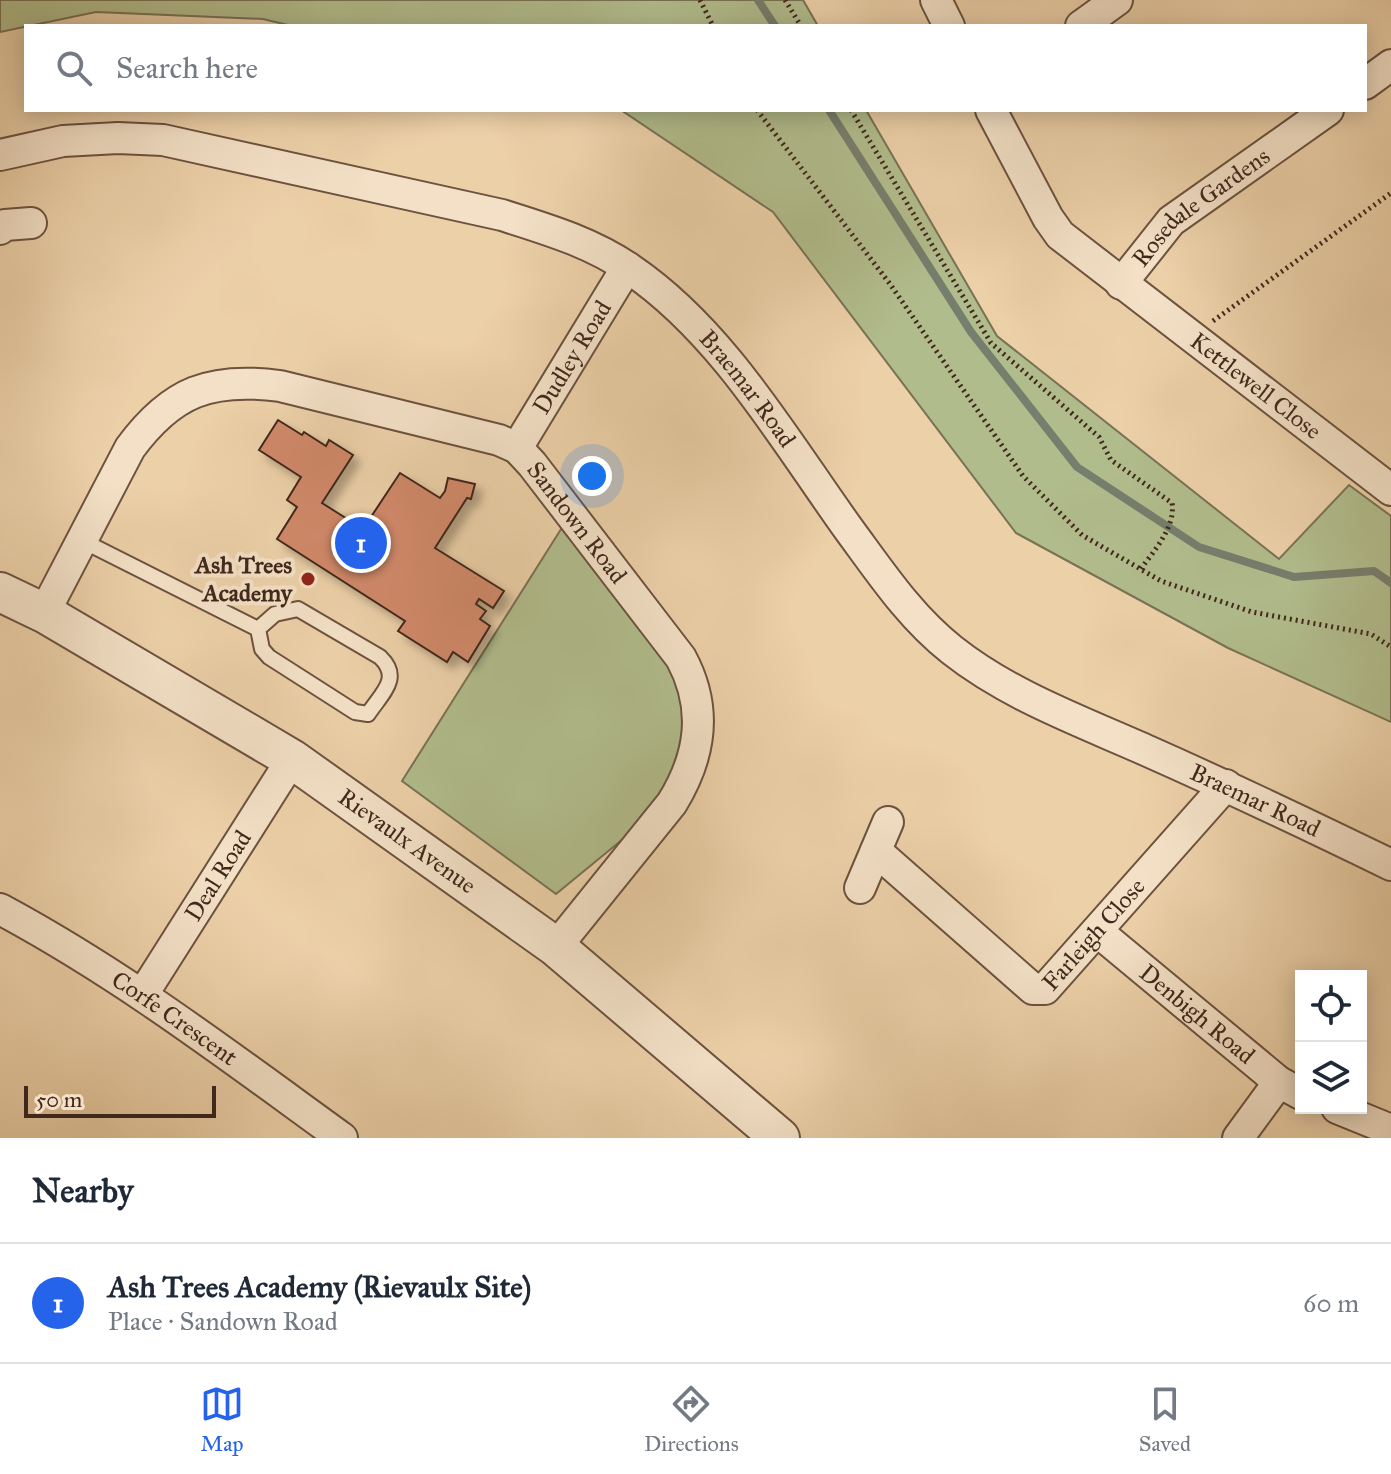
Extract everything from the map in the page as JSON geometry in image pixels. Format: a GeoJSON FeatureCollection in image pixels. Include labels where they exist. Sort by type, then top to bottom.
{"type":"FeatureCollection","features":[{"type":"Feature","properties":{"kind":"street"},"geometry":{"type":"LineString","coordinates":[[936,0],[948,24]]}},
{"type":"Feature","properties":{"kind":"street"},"geometry":{"type":"LineString","coordinates":[[1084,24],[1117,0]]}},
{"type":"Feature","properties":{"kind":"street"},"geometry":{"type":"LineString","coordinates":[[1367,83],[1391,65]]}},
{"type":"Feature","properties":{"kind":"street","name":"Kettlewell Close"},"geometry":{"type":"LineString","coordinates":[[992,112],[1060,235],[1391,490]]}},
{"type":"Feature","properties":{"kind":"street","name":"Rosedale Gardens"},"geometry":{"type":"LineString","coordinates":[[1121,284],[1171,221],[1325,112]]}},
{"type":"Feature","properties":{"kind":"street","name":"Braemar Road"},"geometry":{"type":"LineString","coordinates":[[0,155],[63,141],[118,138],[163,140],[502,215],[592,247],[627,267],[681,308],[702,331],[746,386],[902,601],[950,649],[1011,690],[1226,785],[1391,865]]}},
{"type":"Feature","properties":{"kind":"street","name":"Dudley Road"},"geometry":{"type":"LineString","coordinates":[[517,448],[627,267]]}},
{"type":"Feature","properties":{"kind":"street","name":"Sandown Road"},"geometry":{"type":"LineString","coordinates":[[44,613],[130,448],[144,429],[173,402],[203,389],[226,384],[280,386],[499,440],[517,448],[681,658],[690,675],[699,714],[699,735],[685,782],[672,803],[556,947]]}},
{"type":"Feature","properties":{"kind":"street","name":"Rievaulx Avenue"},"geometry":{"type":"LineString","coordinates":[[0,592],[44,613],[292,759],[556,947],[780,1138]]}},
{"type":"Feature","properties":{"kind":"street","name":"Deal Road"},"geometry":{"type":"LineString","coordinates":[[143,994],[292,759]]}},
{"type":"Feature","properties":{"kind":"street","name":"Farleigh Close"},"geometry":{"type":"LineString","coordinates":[[876,851],[1039,991],[1045,989],[1226,785]]}},
{"type":"Feature","properties":{"kind":"street"},"geometry":{"type":"LineString","coordinates":[[860,888],[888,822]]}},
{"type":"Feature","properties":{"kind":"street","name":"Corfe Crescent"},"geometry":{"type":"LineString","coordinates":[[0,909],[143,994],[342,1138]]}},
{"type":"Feature","properties":{"kind":"street","name":"Denbigh Road"},"geometry":{"type":"LineString","coordinates":[[1097,931],[1290,1088]]}},
{"type":"Feature","properties":{"kind":"street"},"geometry":{"type":"LineString","coordinates":[[1238,1138],[1290,1088]]}},
{"type":"Feature","properties":{"kind":"street"},"geometry":{"type":"LineString","coordinates":[[1352,1114],[1391,1130]]}},
{"type":"Feature","properties":{"kind":"lane"},"geometry":{"type":"LineString","coordinates":[[83,541],[258,629]]}},
{"type":"Feature","properties":{"kind":"lane"},"geometry":{"type":"LineString","coordinates":[[298,609],[380,657],[391,672],[390,681],[368,714],[355,712],[269,657],[262,649],[258,629],[275,614],[298,609]]}},
{"type":"Feature","properties":{"kind":"path"},"geometry":{"type":"LineString","coordinates":[[700,0],[712,24]]}},
{"type":"Feature","properties":{"kind":"path"},"geometry":{"type":"LineString","coordinates":[[785,0],[800,24]]}},
{"type":"Feature","properties":{"kind":"path"},"geometry":{"type":"LineString","coordinates":[[759,112],[890,284],[1023,476],[1082,535],[1161,581],[1252,612],[1371,634],[1391,647]]}},
{"type":"Feature","properties":{"kind":"path"},"geometry":{"type":"LineString","coordinates":[[852,112],[991,343],[1099,437],[1111,460],[1172,503],[1174,514],[1140,570]]}},
{"type":"Feature","properties":{"kind":"path"},"geometry":{"type":"LineString","coordinates":[[1191,337],[1391,193]]}},
{"type":"Feature","properties":{"kind":"green space"},"geometry":{"type":"Polygon","coordinates":[[[0,0],[803,0],[817,24],[284,24],[263,19],[96,12],[24,24],[24,27],[0,32],[0,0]]]}},
{"type":"Feature","properties":{"kind":"green space"},"geometry":{"type":"Polygon","coordinates":[[[624,112],[867,112],[997,336],[1279,559],[1349,485],[1391,516],[1391,722],[1228,648],[1016,533],[773,212],[624,112]]]}},
{"type":"Feature","properties":{"kind":"green space"},"geometry":{"type":"Polygon","coordinates":[[[563,526],[674,674],[685,713],[678,770],[640,825],[556,894],[402,781],[563,526]]]}},
{"type":"Feature","properties":{"kind":"building"},"geometry":{"type":"Polygon","coordinates":[[[278,420],[326,446],[329,440],[353,455],[322,503],[363,529],[400,473],[440,498],[448,478],[475,484],[471,499],[467,498],[435,548],[504,591],[493,608],[479,599],[476,604],[486,611],[480,619],[490,626],[468,662],[453,652],[447,662],[398,631],[405,621],[277,539],[297,507],[287,500],[301,477],[259,450],[278,420]]]}},
{"type":"Feature","properties":{"kind":"waterway"},"geometry":{"type":"LineString","coordinates":[[758,0],[774,24]]}},
{"type":"Feature","properties":{"kind":"waterway"},"geometry":{"type":"LineString","coordinates":[[830,112],[971,332],[1077,467],[1199,547],[1294,577],[1374,571],[1391,583]]}},
{"type":"Feature","properties":{"kind":"place","name":"Ash Trees Academy (Rievaulx Site)"},"geometry":{"type":"Point","coordinates":[361,543]}},
{"type":"Feature","properties":{"kind":"place","name":"Ash Trees Academy"},"geometry":{"type":"Point","coordinates":[308,579]}}]}
